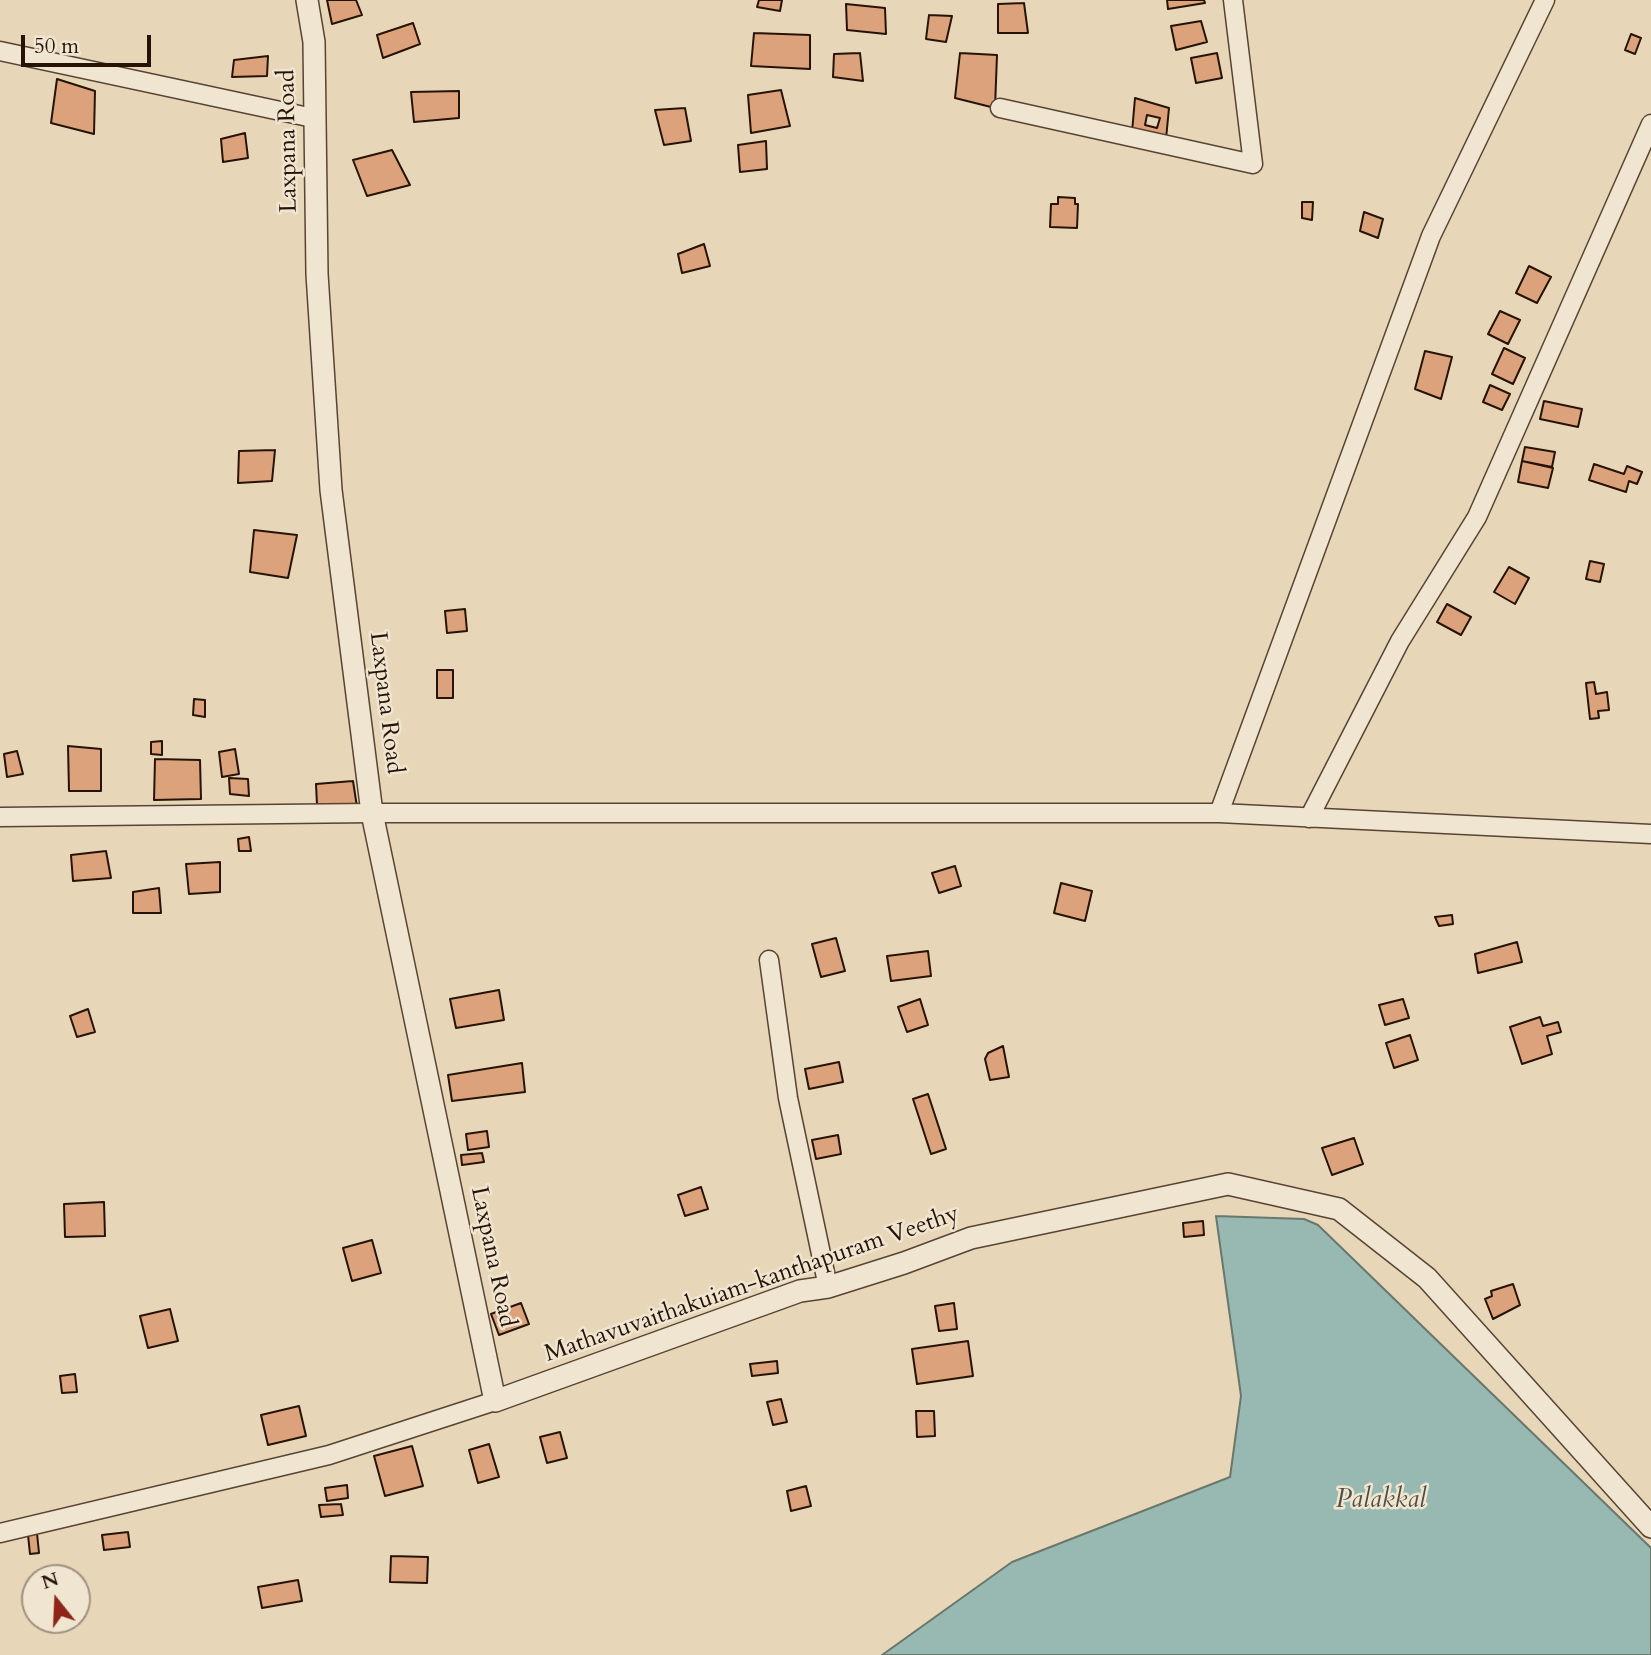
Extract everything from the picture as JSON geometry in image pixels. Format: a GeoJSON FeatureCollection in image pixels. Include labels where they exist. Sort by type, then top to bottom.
{"type":"FeatureCollection","features":[{"type":"Feature","properties":{"kind":"street","name":"Laxpana Road"},"geometry":{"type":"LineString","coordinates":[[307,0],[314,41],[317,274],[331,489],[372,813],[495,1401]]}},
{"type":"Feature","properties":{"kind":"street"},"geometry":{"type":"LineString","coordinates":[[1000,108],[1253,164],[1233,0]]}},
{"type":"Feature","properties":{"kind":"street"},"geometry":{"type":"LineString","coordinates":[[1219,813],[1432,236],[1545,0]]}},
{"type":"Feature","properties":{"kind":"street"},"geometry":{"type":"LineString","coordinates":[[0,51],[313,118]]}},
{"type":"Feature","properties":{"kind":"street"},"geometry":{"type":"LineString","coordinates":[[1309,818],[1400,641],[1477,517],[1651,124]]}},
{"type":"Feature","properties":{"kind":"street"},"geometry":{"type":"LineString","coordinates":[[0,817],[372,813],[1219,813],[1651,834]]}},
{"type":"Feature","properties":{"kind":"street"},"geometry":{"type":"LineString","coordinates":[[769,960],[788,1098],[828,1287]]}},
{"type":"Feature","properties":{"kind":"street","name":"Mathavuvaithakuiam-kanthapuram Veethy"},"geometry":{"type":"LineString","coordinates":[[0,1532],[329,1455],[495,1401],[800,1291],[828,1287],[971,1238],[1228,1184],[1339,1209],[1427,1278],[1651,1527]]}},
{"type":"Feature","properties":{"kind":"water","name":"Palakkal"},"geometry":{"type":"Polygon","coordinates":[[[1216,1216],[1304,1219],[1318,1225],[1651,1548],[1651,1655],[882,1655],[1012,1562],[1230,1477],[1241,1396],[1216,1216]]]}},
{"type":"Feature","properties":{"kind":"building"},"geometry":{"type":"Polygon","coordinates":[[[327,0],[356,0],[362,15],[332,24],[327,0]]]}},
{"type":"Feature","properties":{"kind":"building"},"geometry":{"type":"Polygon","coordinates":[[[759,0],[782,0],[780,11],[757,7],[759,0]]]}},
{"type":"Feature","properties":{"kind":"building"},"geometry":{"type":"Polygon","coordinates":[[[1167,0],[1204,0],[1205,3],[1168,9],[1167,0]]]}},
{"type":"Feature","properties":{"kind":"building"},"geometry":{"type":"Polygon","coordinates":[[[1024,3],[1028,33],[998,33],[998,4],[1024,3]]]}},
{"type":"Feature","properties":{"kind":"building"},"geometry":{"type":"Polygon","coordinates":[[[846,4],[885,8],[886,34],[847,30],[846,4]]]}},
{"type":"Feature","properties":{"kind":"building"},"geometry":{"type":"Polygon","coordinates":[[[929,15],[952,16],[946,42],[926,39],[929,15]]]}},
{"type":"Feature","properties":{"kind":"building"},"geometry":{"type":"Polygon","coordinates":[[[1201,21],[1207,42],[1176,50],[1171,26],[1201,21]]]}},
{"type":"Feature","properties":{"kind":"building"},"geometry":{"type":"Polygon","coordinates":[[[413,23],[420,44],[383,58],[377,35],[413,23]]]}},
{"type":"Feature","properties":{"kind":"building"},"geometry":{"type":"Polygon","coordinates":[[[754,33],[810,35],[810,69],[751,66],[754,33]]]}},
{"type":"Feature","properties":{"kind":"building"},"geometry":{"type":"Polygon","coordinates":[[[1631,34],[1641,38],[1635,54],[1625,50],[1631,34]]]}},
{"type":"Feature","properties":{"kind":"building"},"geometry":{"type":"Polygon","coordinates":[[[860,53],[863,81],[833,77],[834,54],[860,53]]]}},
{"type":"Feature","properties":{"kind":"building"},"geometry":{"type":"Polygon","coordinates":[[[960,53],[997,55],[995,108],[955,98],[960,53]]]}},
{"type":"Feature","properties":{"kind":"building"},"geometry":{"type":"Polygon","coordinates":[[[1217,53],[1222,78],[1196,83],[1191,58],[1217,53]]]}},
{"type":"Feature","properties":{"kind":"building"},"geometry":{"type":"Polygon","coordinates":[[[268,56],[267,76],[232,77],[234,60],[268,56]]]}},
{"type":"Feature","properties":{"kind":"building"},"geometry":{"type":"Polygon","coordinates":[[[57,79],[95,91],[94,134],[51,123],[57,79]]]}},
{"type":"Feature","properties":{"kind":"building"},"geometry":{"type":"Polygon","coordinates":[[[781,90],[790,126],[751,133],[748,95],[781,90]]]}},
{"type":"Feature","properties":{"kind":"building"},"geometry":{"type":"Polygon","coordinates":[[[459,91],[459,118],[414,122],[411,92],[459,91]]]}},
{"type":"Feature","properties":{"kind":"building"},"geometry":{"type":"Polygon","coordinates":[[[1135,98],[1169,108],[1166,139],[1132,132],[1135,98]]]}},
{"type":"Feature","properties":{"kind":"building"},"geometry":{"type":"Polygon","coordinates":[[[685,108],[691,141],[664,145],[655,110],[685,108]]]}},
{"type":"Feature","properties":{"kind":"building"},"geometry":{"type":"Polygon","coordinates":[[[1147,115],[1160,118],[1157,128],[1145,125],[1147,115]]]}},
{"type":"Feature","properties":{"kind":"building"},"geometry":{"type":"Polygon","coordinates":[[[245,133],[248,158],[223,162],[221,139],[245,133]]]}},
{"type":"Feature","properties":{"kind":"building"},"geometry":{"type":"Polygon","coordinates":[[[766,141],[767,169],[740,172],[738,145],[766,141]]]}},
{"type":"Feature","properties":{"kind":"building"},"geometry":{"type":"Polygon","coordinates":[[[392,150],[410,185],[367,196],[353,160],[392,150]]]}},
{"type":"Feature","properties":{"kind":"building"},"geometry":{"type":"Polygon","coordinates":[[[1058,197],[1075,198],[1075,204],[1078,204],[1077,228],[1050,227],[1051,204],[1058,204],[1058,197]]]}},
{"type":"Feature","properties":{"kind":"building"},"geometry":{"type":"Polygon","coordinates":[[[1302,202],[1313,202],[1312,220],[1302,218],[1302,202]]]}},
{"type":"Feature","properties":{"kind":"building"},"geometry":{"type":"Polygon","coordinates":[[[1364,212],[1383,219],[1378,238],[1360,231],[1364,212]]]}},
{"type":"Feature","properties":{"kind":"building"},"geometry":{"type":"Polygon","coordinates":[[[704,244],[710,266],[682,273],[678,254],[704,244]]]}},
{"type":"Feature","properties":{"kind":"building"},"geometry":{"type":"Polygon","coordinates":[[[1529,266],[1551,277],[1537,303],[1516,293],[1529,266]]]}},
{"type":"Feature","properties":{"kind":"building"},"geometry":{"type":"Polygon","coordinates":[[[1500,311],[1520,320],[1508,344],[1488,334],[1500,311]]]}},
{"type":"Feature","properties":{"kind":"building"},"geometry":{"type":"Polygon","coordinates":[[[1504,348],[1525,358],[1513,384],[1492,374],[1504,348]]]}},
{"type":"Feature","properties":{"kind":"building"},"geometry":{"type":"Polygon","coordinates":[[[1425,351],[1452,357],[1441,399],[1415,389],[1425,351]]]}},
{"type":"Feature","properties":{"kind":"building"},"geometry":{"type":"Polygon","coordinates":[[[1490,385],[1510,394],[1502,410],[1483,402],[1490,385]]]}},
{"type":"Feature","properties":{"kind":"building"},"geometry":{"type":"Polygon","coordinates":[[[1544,401],[1582,409],[1578,427],[1540,419],[1544,401]]]}},
{"type":"Feature","properties":{"kind":"building"},"geometry":{"type":"Polygon","coordinates":[[[1525,447],[1555,452],[1552,467],[1522,461],[1525,447]]]}},
{"type":"Feature","properties":{"kind":"building"},"geometry":{"type":"Polygon","coordinates":[[[275,450],[272,481],[238,483],[239,451],[275,450]]]}},
{"type":"Feature","properties":{"kind":"building"},"geometry":{"type":"Polygon","coordinates":[[[1522,461],[1553,468],[1548,488],[1518,482],[1522,461]]]}},
{"type":"Feature","properties":{"kind":"building"},"geometry":{"type":"Polygon","coordinates":[[[1594,464],[1624,474],[1627,466],[1642,472],[1637,484],[1629,481],[1626,492],[1589,480],[1594,464]]]}},
{"type":"Feature","properties":{"kind":"building"},"geometry":{"type":"Polygon","coordinates":[[[254,530],[297,535],[288,578],[250,572],[254,530]]]}},
{"type":"Feature","properties":{"kind":"building"},"geometry":{"type":"Polygon","coordinates":[[[1590,561],[1604,564],[1600,582],[1586,579],[1590,561]]]}},
{"type":"Feature","properties":{"kind":"building"},"geometry":{"type":"Polygon","coordinates":[[[1509,567],[1529,578],[1515,604],[1494,592],[1509,567]]]}},
{"type":"Feature","properties":{"kind":"building"},"geometry":{"type":"Polygon","coordinates":[[[1447,604],[1471,617],[1461,635],[1437,622],[1447,604]]]}},
{"type":"Feature","properties":{"kind":"building"},"geometry":{"type":"Polygon","coordinates":[[[465,609],[467,631],[447,633],[445,611],[465,609]]]}},
{"type":"Feature","properties":{"kind":"building"},"geometry":{"type":"Polygon","coordinates":[[[437,670],[453,670],[453,698],[437,698],[437,670]]]}},
{"type":"Feature","properties":{"kind":"building"},"geometry":{"type":"Polygon","coordinates":[[[1594,682],[1596,694],[1607,692],[1609,710],[1598,711],[1599,718],[1590,719],[1586,683],[1594,682]]]}},
{"type":"Feature","properties":{"kind":"building"},"geometry":{"type":"Polygon","coordinates":[[[194,699],[205,700],[205,717],[193,715],[194,699]]]}},
{"type":"Feature","properties":{"kind":"building"},"geometry":{"type":"Polygon","coordinates":[[[162,741],[162,755],[151,754],[151,742],[162,741]]]}},
{"type":"Feature","properties":{"kind":"building"},"geometry":{"type":"Polygon","coordinates":[[[68,746],[101,749],[101,791],[69,791],[68,746]]]}},
{"type":"Feature","properties":{"kind":"building"},"geometry":{"type":"Polygon","coordinates":[[[235,749],[239,774],[222,777],[219,752],[235,749]]]}},
{"type":"Feature","properties":{"kind":"building"},"geometry":{"type":"Polygon","coordinates":[[[17,751],[23,774],[7,777],[4,754],[17,751]]]}},
{"type":"Feature","properties":{"kind":"building"},"geometry":{"type":"Polygon","coordinates":[[[155,759],[200,760],[201,799],[154,800],[155,759]]]}},
{"type":"Feature","properties":{"kind":"building"},"geometry":{"type":"Polygon","coordinates":[[[229,778],[248,779],[249,796],[230,794],[229,778]]]}},
{"type":"Feature","properties":{"kind":"building"},"geometry":{"type":"Polygon","coordinates":[[[353,781],[357,807],[317,805],[316,784],[353,781]]]}},
{"type":"Feature","properties":{"kind":"building"},"geometry":{"type":"Polygon","coordinates":[[[249,837],[251,851],[239,851],[238,839],[249,837]]]}},
{"type":"Feature","properties":{"kind":"building"},"geometry":{"type":"Polygon","coordinates":[[[106,851],[111,878],[73,881],[71,855],[106,851]]]}},
{"type":"Feature","properties":{"kind":"building"},"geometry":{"type":"Polygon","coordinates":[[[220,862],[220,892],[189,894],[186,864],[220,862]]]}},
{"type":"Feature","properties":{"kind":"building"},"geometry":{"type":"Polygon","coordinates":[[[955,866],[961,886],[939,893],[932,873],[955,866]]]}},
{"type":"Feature","properties":{"kind":"building"},"geometry":{"type":"Polygon","coordinates":[[[1061,883],[1092,891],[1085,921],[1054,913],[1061,883]]]}},
{"type":"Feature","properties":{"kind":"building"},"geometry":{"type":"Polygon","coordinates":[[[159,888],[161,913],[133,913],[133,892],[159,888]]]}},
{"type":"Feature","properties":{"kind":"building"},"geometry":{"type":"Polygon","coordinates":[[[1452,915],[1453,924],[1439,926],[1435,917],[1452,915]]]}},
{"type":"Feature","properties":{"kind":"building"},"geometry":{"type":"Polygon","coordinates":[[[836,938],[845,971],[821,977],[812,944],[836,938]]]}},
{"type":"Feature","properties":{"kind":"building"},"geometry":{"type":"Polygon","coordinates":[[[1517,942],[1522,962],[1478,973],[1475,954],[1517,942]]]}},
{"type":"Feature","properties":{"kind":"building"},"geometry":{"type":"Polygon","coordinates":[[[928,951],[931,976],[891,981],[887,956],[928,951]]]}},
{"type":"Feature","properties":{"kind":"building"},"geometry":{"type":"Polygon","coordinates":[[[499,990],[504,1020],[456,1028],[450,999],[499,990]]]}},
{"type":"Feature","properties":{"kind":"building"},"geometry":{"type":"Polygon","coordinates":[[[920,999],[928,1025],[907,1032],[898,1007],[920,999]]]}},
{"type":"Feature","properties":{"kind":"building"},"geometry":{"type":"Polygon","coordinates":[[[1403,999],[1409,1018],[1385,1025],[1379,1005],[1403,999]]]}},
{"type":"Feature","properties":{"kind":"building"},"geometry":{"type":"Polygon","coordinates":[[[88,1009],[95,1032],[77,1037],[70,1016],[88,1009]]]}},
{"type":"Feature","properties":{"kind":"building"},"geometry":{"type":"Polygon","coordinates":[[[1540,1017],[1543,1026],[1558,1022],[1561,1032],[1547,1036],[1552,1054],[1522,1064],[1510,1027],[1540,1017]]]}},
{"type":"Feature","properties":{"kind":"building"},"geometry":{"type":"Polygon","coordinates":[[[1410,1035],[1418,1060],[1394,1068],[1386,1043],[1410,1035]]]}},
{"type":"Feature","properties":{"kind":"building"},"geometry":{"type":"Polygon","coordinates":[[[1003,1046],[1009,1077],[990,1080],[985,1059],[988,1053],[1003,1046]]]}},
{"type":"Feature","properties":{"kind":"building"},"geometry":{"type":"Polygon","coordinates":[[[839,1062],[843,1082],[809,1089],[805,1069],[839,1062]]]}},
{"type":"Feature","properties":{"kind":"building"},"geometry":{"type":"Polygon","coordinates":[[[522,1063],[525,1092],[452,1101],[448,1075],[522,1063]]]}},
{"type":"Feature","properties":{"kind":"building"},"geometry":{"type":"Polygon","coordinates":[[[928,1094],[946,1149],[931,1154],[913,1099],[928,1094]]]}},
{"type":"Feature","properties":{"kind":"building"},"geometry":{"type":"Polygon","coordinates":[[[487,1131],[489,1147],[468,1150],[466,1134],[487,1131]]]}},
{"type":"Feature","properties":{"kind":"building"},"geometry":{"type":"Polygon","coordinates":[[[838,1135],[841,1154],[816,1159],[812,1140],[838,1135]]]}},
{"type":"Feature","properties":{"kind":"building"},"geometry":{"type":"Polygon","coordinates":[[[1354,1138],[1363,1164],[1332,1175],[1322,1148],[1354,1138]]]}},
{"type":"Feature","properties":{"kind":"building"},"geometry":{"type":"Polygon","coordinates":[[[482,1153],[484,1162],[462,1165],[461,1155],[482,1153]]]}},
{"type":"Feature","properties":{"kind":"building"},"geometry":{"type":"Polygon","coordinates":[[[701,1187],[708,1209],[685,1216],[678,1195],[701,1187]]]}},
{"type":"Feature","properties":{"kind":"building"},"geometry":{"type":"Polygon","coordinates":[[[104,1202],[105,1236],[65,1237],[64,1204],[104,1202]]]}},
{"type":"Feature","properties":{"kind":"building"},"geometry":{"type":"Polygon","coordinates":[[[1203,1221],[1204,1235],[1184,1237],[1183,1223],[1203,1221]]]}},
{"type":"Feature","properties":{"kind":"building"},"geometry":{"type":"Polygon","coordinates":[[[372,1240],[381,1273],[352,1281],[343,1248],[372,1240]]]}},
{"type":"Feature","properties":{"kind":"building"},"geometry":{"type":"Polygon","coordinates":[[[1513,1284],[1520,1305],[1493,1319],[1485,1299],[1492,1296],[1491,1291],[1513,1284]]]}},
{"type":"Feature","properties":{"kind":"building"},"geometry":{"type":"Polygon","coordinates":[[[521,1303],[529,1324],[499,1335],[491,1314],[521,1303]]]}},
{"type":"Feature","properties":{"kind":"building"},"geometry":{"type":"Polygon","coordinates":[[[954,1303],[957,1329],[939,1331],[935,1306],[954,1303]]]}},
{"type":"Feature","properties":{"kind":"building"},"geometry":{"type":"Polygon","coordinates":[[[170,1309],[178,1341],[148,1348],[140,1316],[170,1309]]]}},
{"type":"Feature","properties":{"kind":"building"},"geometry":{"type":"Polygon","coordinates":[[[968,1341],[973,1376],[917,1384],[912,1349],[968,1341]]]}},
{"type":"Feature","properties":{"kind":"building"},"geometry":{"type":"Polygon","coordinates":[[[777,1361],[778,1373],[752,1376],[750,1364],[777,1361]]]}},
{"type":"Feature","properties":{"kind":"building"},"geometry":{"type":"Polygon","coordinates":[[[75,1374],[77,1392],[62,1393],[60,1376],[75,1374]]]}},
{"type":"Feature","properties":{"kind":"building"},"geometry":{"type":"Polygon","coordinates":[[[781,1399],[787,1422],[773,1425],[767,1402],[781,1399]]]}},
{"type":"Feature","properties":{"kind":"building"},"geometry":{"type":"Polygon","coordinates":[[[299,1406],[306,1436],[268,1445],[261,1415],[299,1406]]]}},
{"type":"Feature","properties":{"kind":"building"},"geometry":{"type":"Polygon","coordinates":[[[916,1411],[934,1411],[935,1436],[917,1437],[916,1411]]]}},
{"type":"Feature","properties":{"kind":"building"},"geometry":{"type":"Polygon","coordinates":[[[560,1432],[567,1458],[547,1463],[540,1437],[560,1432]]]}},
{"type":"Feature","properties":{"kind":"building"},"geometry":{"type":"Polygon","coordinates":[[[489,1444],[499,1477],[478,1483],[469,1450],[489,1444]]]}},
{"type":"Feature","properties":{"kind":"building"},"geometry":{"type":"Polygon","coordinates":[[[412,1446],[423,1486],[385,1496],[374,1456],[412,1446]]]}},
{"type":"Feature","properties":{"kind":"building"},"geometry":{"type":"Polygon","coordinates":[[[347,1485],[348,1498],[327,1501],[325,1488],[347,1485]]]}},
{"type":"Feature","properties":{"kind":"building"},"geometry":{"type":"Polygon","coordinates":[[[806,1486],[811,1506],[791,1511],[787,1491],[806,1486]]]}},
{"type":"Feature","properties":{"kind":"building"},"geometry":{"type":"Polygon","coordinates":[[[341,1504],[343,1515],[321,1517],[319,1505],[341,1504]]]}},
{"type":"Feature","properties":{"kind":"building"},"geometry":{"type":"Polygon","coordinates":[[[128,1532],[130,1547],[104,1550],[102,1535],[128,1532]]]}},
{"type":"Feature","properties":{"kind":"building"},"geometry":{"type":"Polygon","coordinates":[[[37,1533],[39,1553],[30,1554],[28,1535],[37,1533]]]}},
{"type":"Feature","properties":{"kind":"building"},"geometry":{"type":"Polygon","coordinates":[[[391,1556],[428,1557],[427,1583],[390,1582],[391,1556]]]}},
{"type":"Feature","properties":{"kind":"building"},"geometry":{"type":"Polygon","coordinates":[[[298,1580],[302,1601],[262,1608],[258,1587],[298,1580]]]}}]}
